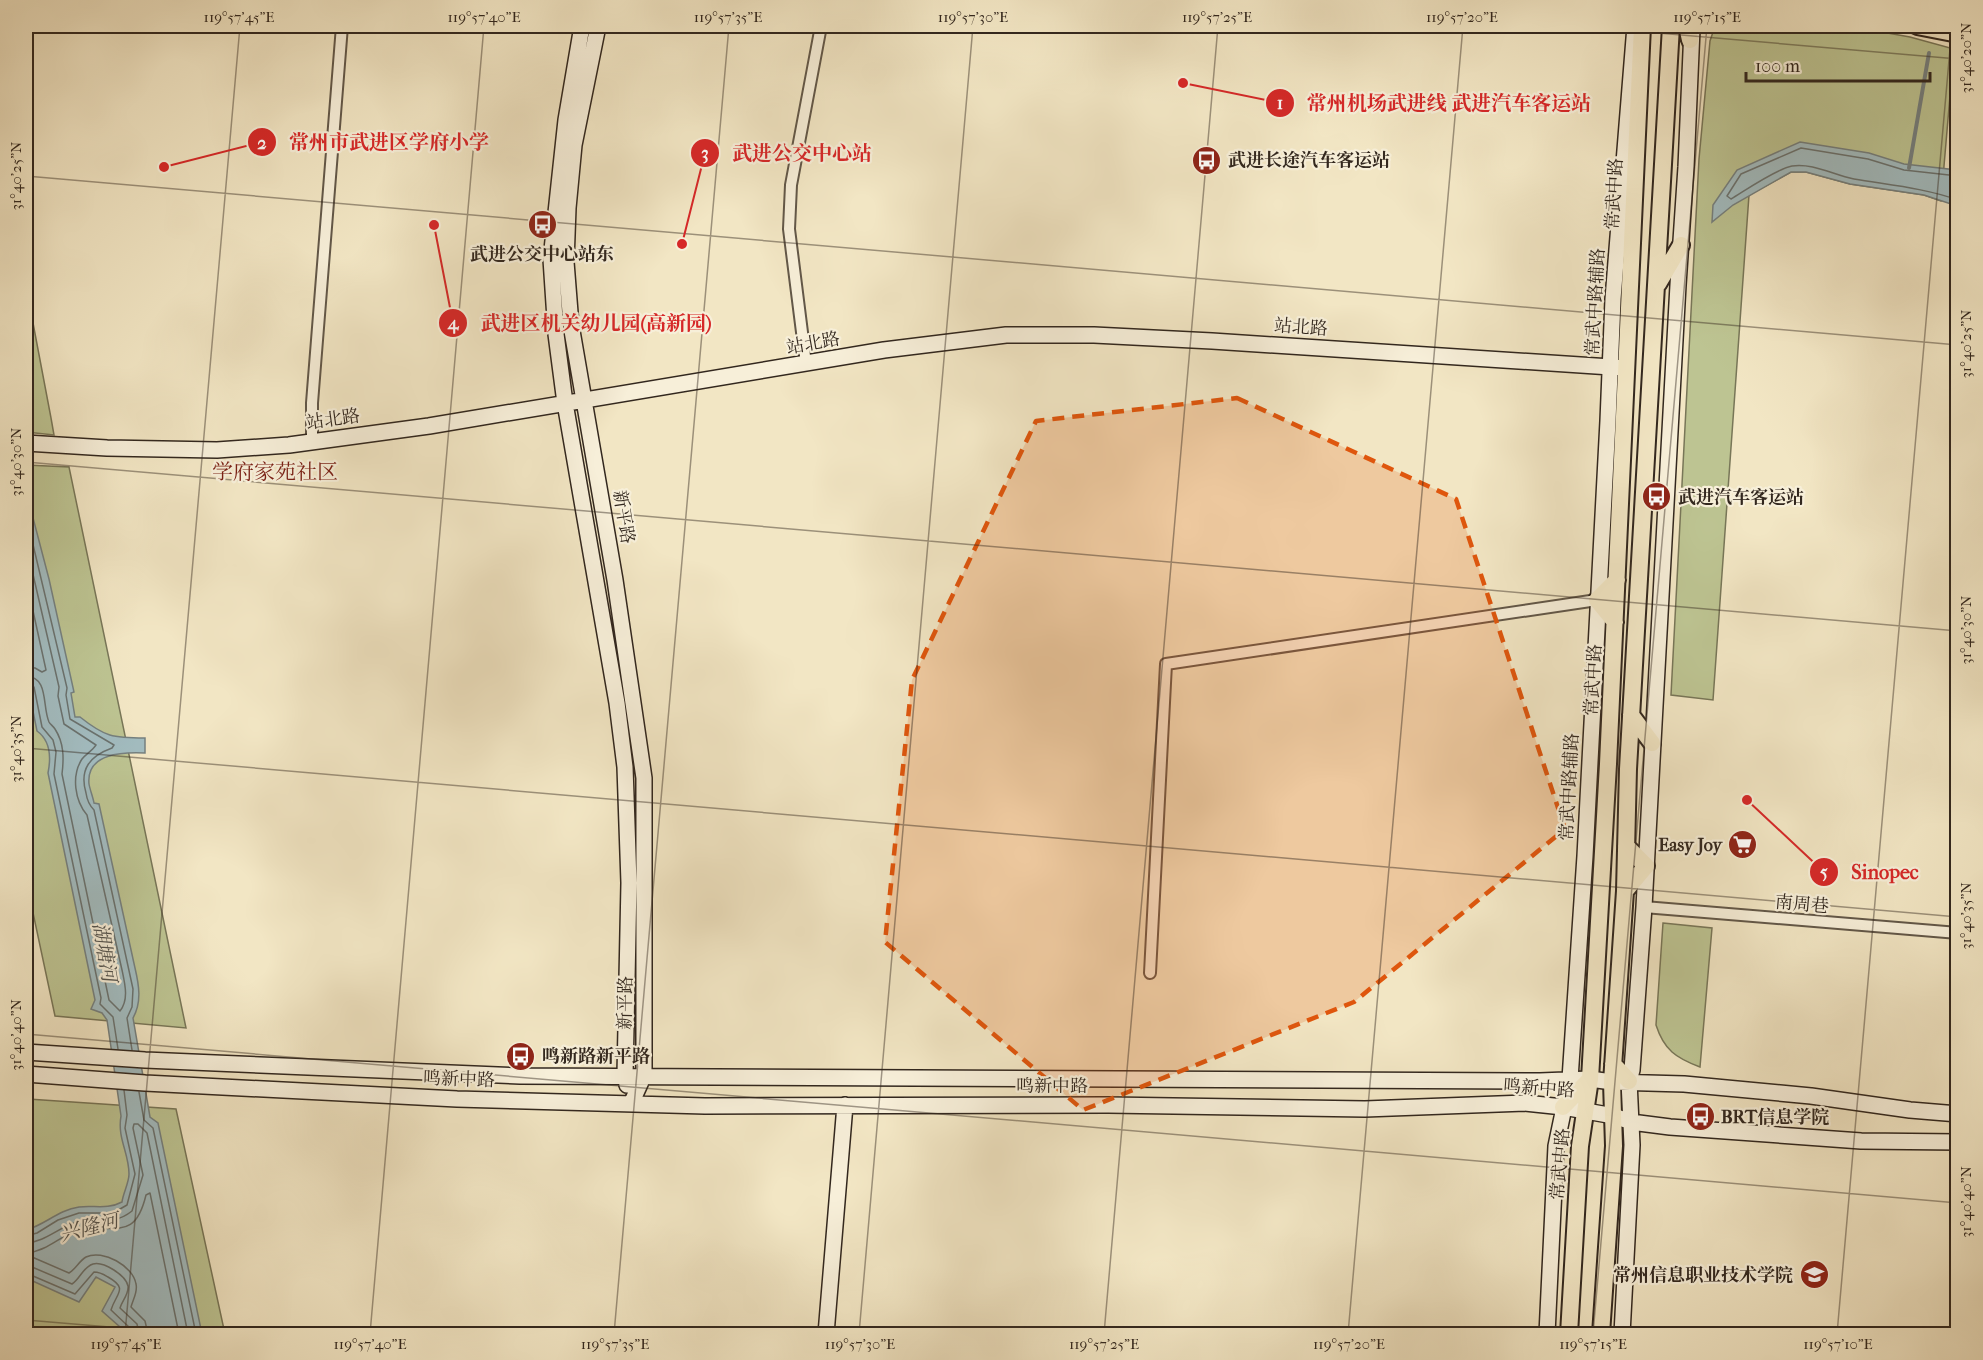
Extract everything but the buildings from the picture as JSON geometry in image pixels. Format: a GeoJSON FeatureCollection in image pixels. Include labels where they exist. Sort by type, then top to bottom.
{"type":"FeatureCollection","features":[{"type":"Feature","properties":{"kind":"main road","name":"常武中路"},"geometry":{"type":"LineString","coordinates":[[1569,1335],[1580,1146],[1590,1079],[1615,622],[1618,367],[1641,50],[1636,26]]}},
{"type":"Feature","properties":{"kind":"main road"},"geometry":{"type":"LineString","coordinates":[[1601,1335],[1614,1116],[1621,1082],[1613,1064],[1625,891],[1631,715],[1671,26]]}},
{"type":"Feature","properties":{"kind":"main road"},"geometry":{"type":"LineString","coordinates":[[1917,26],[1958,34]]}},
{"type":"Feature","properties":{"kind":"main road"},"geometry":{"type":"LineString","coordinates":[[1656,287],[1682,245]]}},
{"type":"Feature","properties":{"kind":"main road"},"geometry":{"type":"LineString","coordinates":[[1615,622],[1597,600],[1617,580]]}},
{"type":"Feature","properties":{"kind":"main road"},"geometry":{"type":"LineString","coordinates":[[1631,715],[1652,743]]}},
{"type":"Feature","properties":{"kind":"main road"},"geometry":{"type":"LineString","coordinates":[[1625,891],[1646,866],[1626,846]]}},
{"type":"Feature","properties":{"kind":"main road"},"geometry":{"type":"LineString","coordinates":[[1563,1107],[1590,1079]]}},
{"type":"Feature","properties":{"kind":"street"},"geometry":{"type":"LineString","coordinates":[[312,442],[312,403],[342,26]]}},
{"type":"Feature","properties":{"kind":"street","name":"新平路"},"geometry":{"type":"LineString","coordinates":[[582,26],[566,120],[551,259],[556,334],[565,403],[617,703],[625,767],[629,883],[625,1075],[631,1104]]}},
{"type":"Feature","properties":{"kind":"street","name":"新平路"},"geometry":{"type":"LineString","coordinates":[[598,26],[574,145],[566,262],[571,325],[631,678],[644,777],[644,1076],[631,1104]]}},
{"type":"Feature","properties":{"kind":"street"},"geometry":{"type":"LineString","coordinates":[[806,364],[789,229],[791,185],[821,26]]}},
{"type":"Feature","properties":{"kind":"street","name":"常武中路辅路"},"geometry":{"type":"LineString","coordinates":[[1548,1335],[1556,1146],[1570,1079],[1597,600],[1618,367],[1613,299],[1636,26]]}},
{"type":"Feature","properties":{"kind":"street"},"geometry":{"type":"LineString","coordinates":[[1622,1335],[1632,1145],[1631,1122],[1621,1082],[1632,1070],[1644,908],[1682,245],[1691,68],[1690,30]]}},
{"type":"Feature","properties":{"kind":"street","name":"站北路"},"geometry":{"type":"LineString","coordinates":[[26,443],[107,448],[217,450],[312,442],[429,426],[884,350],[1006,335],[1094,335],[1212,340],[1618,367]]}},
{"type":"Feature","properties":{"kind":"street"},"geometry":{"type":"LineString","coordinates":[[1150,973],[1166,664],[1597,600]]}},
{"type":"Feature","properties":{"kind":"street","name":"南周巷"},"geometry":{"type":"LineString","coordinates":[[1644,908],[1958,933]]}},
{"type":"Feature","properties":{"kind":"street","name":"鸣新中路"},"geometry":{"type":"LineString","coordinates":[[26,1052],[145,1060],[520,1076],[1528,1081],[1590,1079],[1811,1096],[1910,1110],[1958,1114]]}},
{"type":"Feature","properties":{"kind":"street","name":"鸣新中路"},"geometry":{"type":"LineString","coordinates":[[26,1074],[145,1083],[457,1099],[631,1104],[1108,1105],[1365,1109],[1525,1103],[1563,1107],[1614,1116],[1631,1122],[1670,1127],[1861,1141],[1958,1142]]}},
{"type":"Feature","properties":{"kind":"street"},"geometry":{"type":"LineString","coordinates":[[826,1335],[845,1105]]}},
{"type":"Feature","properties":{"kind":"highlighted area"},"geometry":{"type":"Polygon","coordinates":[[[1237,398],[1456,499],[1565,829],[1354,1002],[1083,1110],[885,942],[912,680],[1036,421],[1237,398]]]}},
{"type":"Feature","properties":{"kind":"green space"},"geometry":{"type":"Polygon","coordinates":[[[1715,26],[1848,26],[1910,37],[1954,49],[1941,201],[1924,195],[1850,184],[1806,172],[1791,172],[1749,195],[1713,700],[1671,695],[1699,159],[1710,41],[1715,26]]]}},
{"type":"Feature","properties":{"kind":"green space"},"geometry":{"type":"Polygon","coordinates":[[[26,286],[51,418],[54,435],[26,432],[26,286]]]}},
{"type":"Feature","properties":{"kind":"green space"},"geometry":{"type":"Polygon","coordinates":[[[26,465],[69,467],[186,1028],[55,1016],[26,880],[26,465]]]}},
{"type":"Feature","properties":{"kind":"green space"},"geometry":{"type":"Polygon","coordinates":[[[1663,923],[1712,928],[1700,1067],[1672,1052],[1663,1041],[1656,1025],[1663,923]]]}},
{"type":"Feature","properties":{"kind":"green space"},"geometry":{"type":"Polygon","coordinates":[[[28,1099],[176,1109],[225,1334],[26,1334],[28,1099]]]}},
{"type":"Feature","properties":{"kind":"water"},"geometry":{"type":"Polygon","coordinates":[[[1800,142],[1869,153],[1904,164],[1957,170],[1957,206],[1924,195],[1850,184],[1806,172],[1791,172],[1733,205],[1712,222],[1713,205],[1737,170],[1800,142]]]}},
{"type":"Feature","properties":{"kind":"water"},"geometry":{"type":"Polygon","coordinates":[[[26,491],[49,579],[74,692],[71,693],[75,717],[80,717],[96,729],[110,735],[145,738],[145,753],[117,754],[100,760],[93,766],[89,784],[94,803],[99,804],[136,974],[139,1000],[133,1018],[150,1117],[158,1123],[202,1334],[128,1334],[102,1311],[115,1287],[96,1277],[79,1302],[26,1278],[26,1230],[71,1209],[111,1206],[122,1202],[129,1174],[120,1124],[121,1116],[107,1020],[102,1013],[91,1009],[95,1000],[48,773],[49,750],[42,735],[37,731],[26,677],[26,491]]]}},
{"type":"Feature","properties":{"kind":"waterway"},"geometry":{"type":"LineString","coordinates":[[1909,168],[1929,53]]}},
{"type":"Feature","properties":{"kind":"place","name":"常州机场武进线 武进汽车客运站"},"geometry":{"type":"Point","coordinates":[1183,83]}},
{"type":"Feature","properties":{"kind":"place","name":"武进长途汽车客运站"},"geometry":{"type":"Point","coordinates":[1207,160]}},
{"type":"Feature","properties":{"kind":"place","name":"常州市武进区学府小学"},"geometry":{"type":"Point","coordinates":[164,167]}},
{"type":"Feature","properties":{"kind":"place","name":"武进区机关幼儿园(高新园)"},"geometry":{"type":"Point","coordinates":[434,225]}},
{"type":"Feature","properties":{"kind":"place","name":"武进公交中心站东"},"geometry":{"type":"Point","coordinates":[542,225]}},
{"type":"Feature","properties":{"kind":"place","name":"武进公交中心站"},"geometry":{"type":"Point","coordinates":[682,244]}},
{"type":"Feature","properties":{"kind":"place","name":"武进汽车客运站"},"geometry":{"type":"Point","coordinates":[1657,497]}},
{"type":"Feature","properties":{"kind":"place","name":"Sinopec"},"geometry":{"type":"Point","coordinates":[1747,800]}},
{"type":"Feature","properties":{"kind":"place","name":"Easy Joy"},"geometry":{"type":"Point","coordinates":[1743,845]}},
{"type":"Feature","properties":{"kind":"place","name":"鸣新路新平路"},"geometry":{"type":"Point","coordinates":[521,1056]}},
{"type":"Feature","properties":{"kind":"place","name":"BRT信息学院"},"geometry":{"type":"Point","coordinates":[1700,1117]}},
{"type":"Feature","properties":{"kind":"place","name":"常州信息职业技术学院"},"geometry":{"type":"Point","coordinates":[1814,1275]}},
{"type":"Feature","properties":{"kind":"district","name":"学府家苑社区"},"geometry":{"type":"Point","coordinates":[275,472]}},
{"type":"Feature","properties":{"kind":"water label","name":"湖塘河"},"geometry":{"type":"Point","coordinates":[105,952]}},
{"type":"Feature","properties":{"kind":"water label","name":"兴隆河"},"geometry":{"type":"Point","coordinates":[89,1227]}}]}
